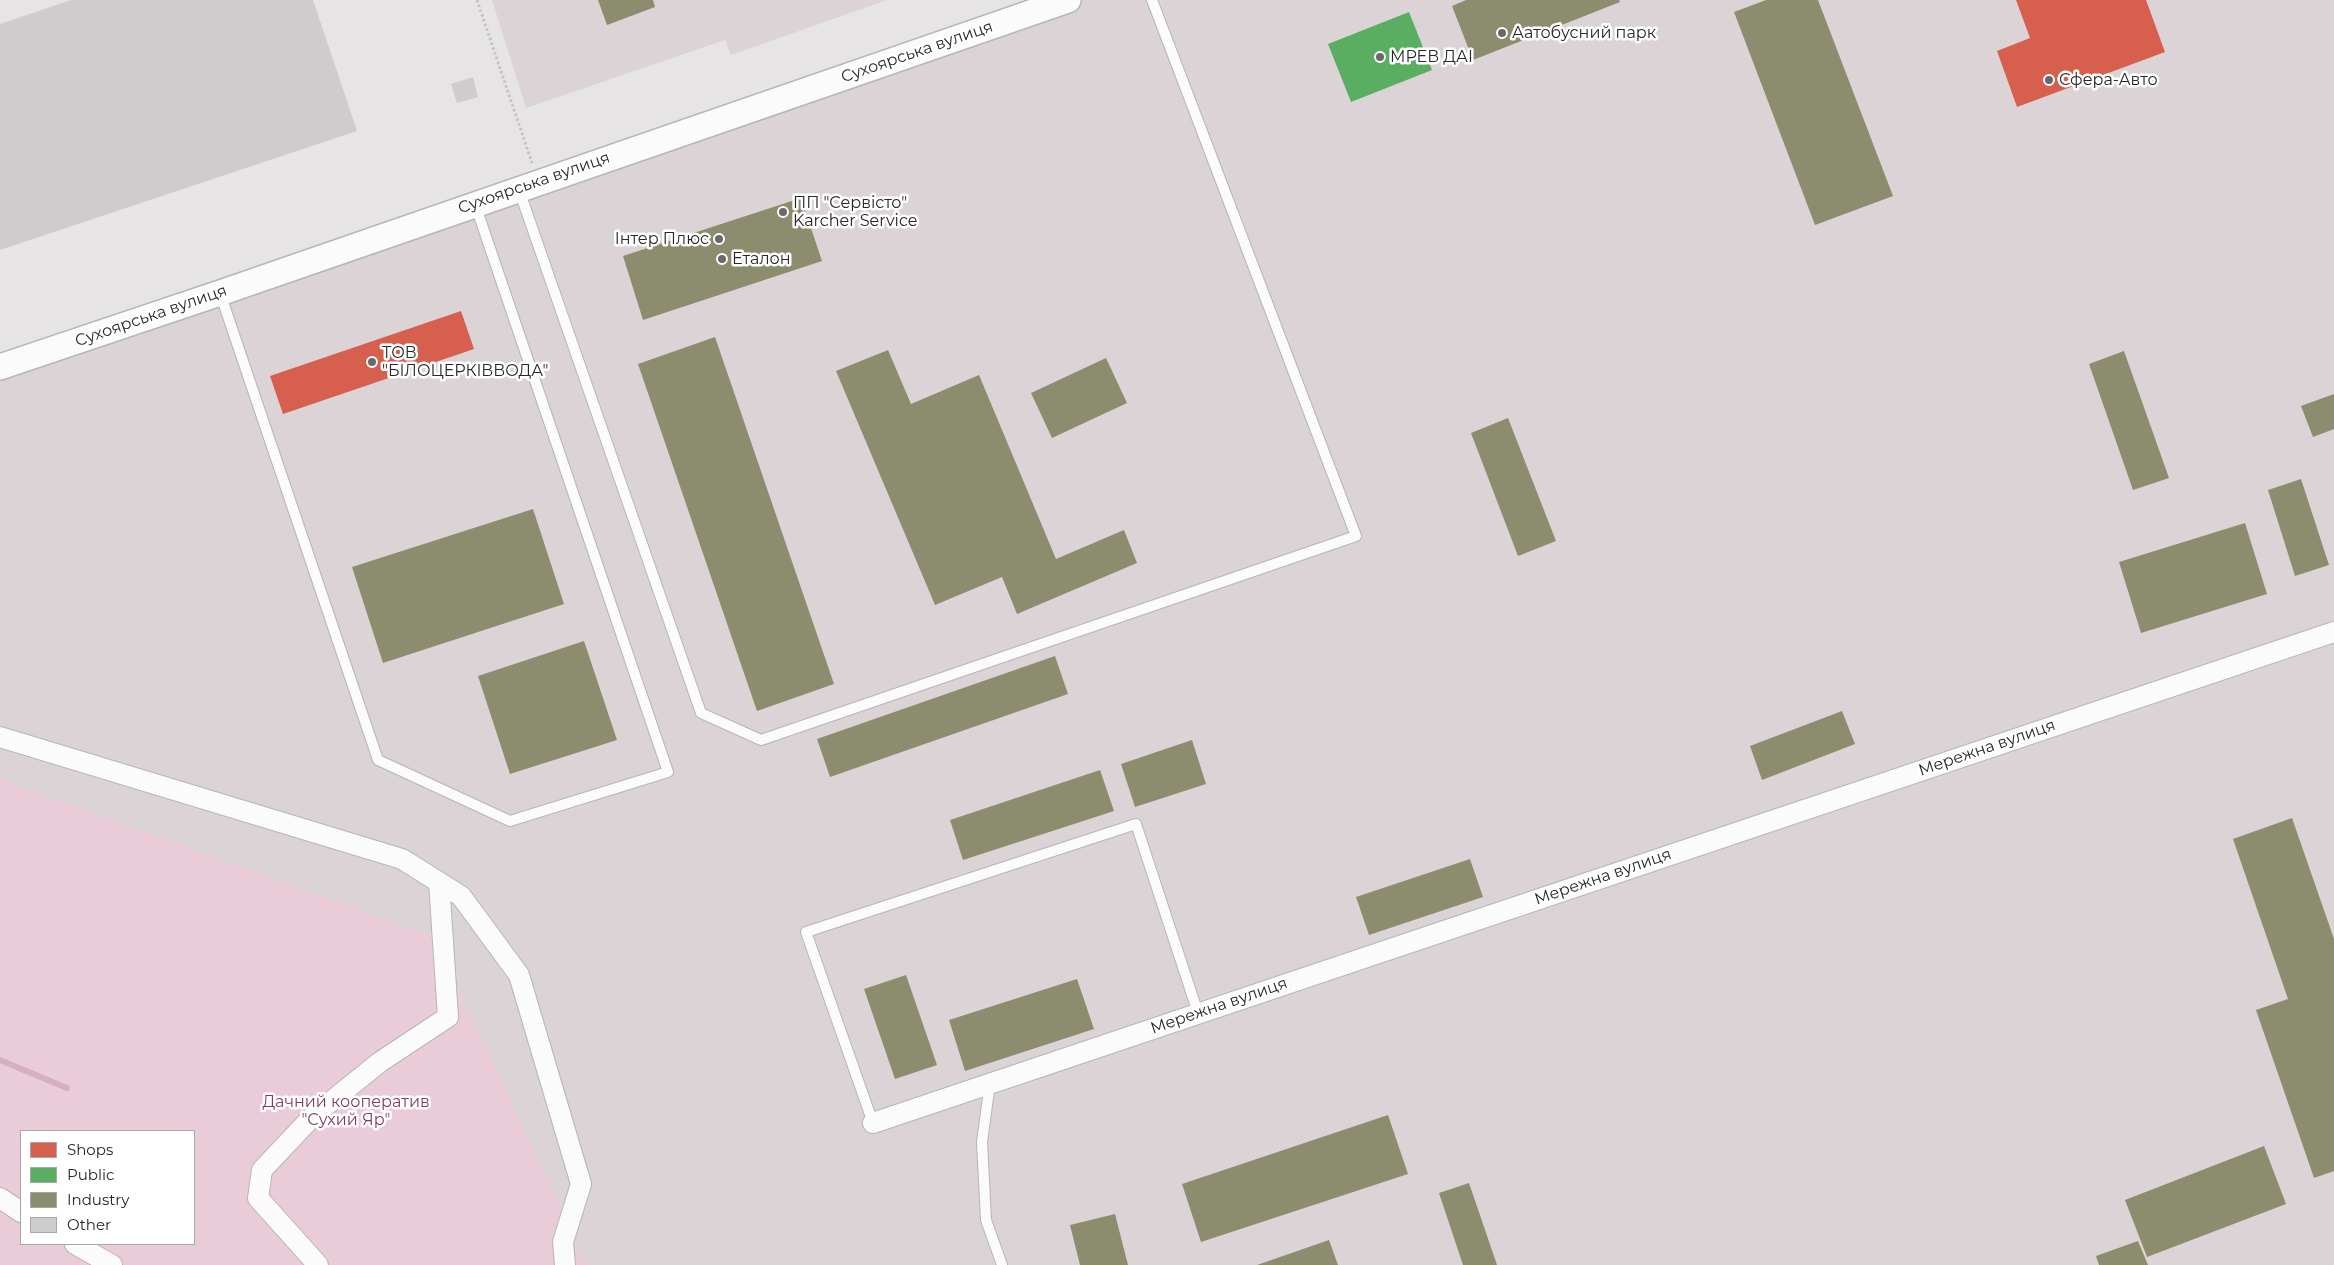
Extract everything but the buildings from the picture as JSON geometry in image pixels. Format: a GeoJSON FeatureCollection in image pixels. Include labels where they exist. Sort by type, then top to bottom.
{"type":"FeatureCollection","features":[{"type":"Feature","properties":{"kind":"street","name":"Сухоярська вулиця"},"geometry":{"type":"LineString","coordinates":[[0,366],[220,293],[1068,0]]}},
{"type":"Feature","properties":{"kind":"street","name":"Мережна вулиця"},"geometry":{"type":"LineString","coordinates":[[873,1123],[2334,632]]}},
{"type":"Feature","properties":{"kind":"street"},"geometry":{"type":"LineString","coordinates":[[0,737],[402,859],[461,896],[519,975],[581,1184],[563,1242],[565,1265]]}},
{"type":"Feature","properties":{"kind":"street"},"geometry":{"type":"LineString","coordinates":[[318,1265],[258,1198],[262,1170],[313,1116],[380,1062],[448,1017],[439,882]]}},
{"type":"Feature","properties":{"kind":"street"},"geometry":{"type":"LineString","coordinates":[[0,1198],[20,1211]]}},
{"type":"Feature","properties":{"kind":"street"},"geometry":{"type":"LineString","coordinates":[[77,1245],[112,1265]]}},
{"type":"Feature","properties":{"kind":"lane"},"geometry":{"type":"LineString","coordinates":[[528,185],[700,713],[761,740],[1356,536],[1152,0]]}},
{"type":"Feature","properties":{"kind":"lane"},"geometry":{"type":"LineString","coordinates":[[220,293],[378,760],[510,821],[668,772],[475,204]]}},
{"type":"Feature","properties":{"kind":"lane"},"geometry":{"type":"LineString","coordinates":[[873,1123],[806,932],[1136,824],[1198,1013]]}},
{"type":"Feature","properties":{"kind":"lane"},"geometry":{"type":"LineString","coordinates":[[990,1083],[982,1142],[986,1220],[1002,1265]]}},
{"type":"Feature","properties":{"kind":"path"},"geometry":{"type":"LineString","coordinates":[[477,0],[528,185]]}},
{"type":"Feature","properties":{"kind":"shaded area"},"geometry":{"type":"Polygon","coordinates":[[[492,0],[887,0],[731,55],[725,40],[526,108],[492,0]]]}},
{"type":"Feature","properties":{"kind":"shaded area"},"geometry":{"type":"Polygon","coordinates":[[[1067,0],[2334,0],[2334,1265],[587,1265],[434,937],[0,779],[0,367],[1067,0]]]}},
{"type":"Feature","properties":{"kind":"green space","name":"Дачний кооператив \"Сухий Яр\""},"geometry":{"type":"Polygon","coordinates":[[[0,779],[434,937],[587,1265],[0,1265],[0,779]]]}},
{"type":"Feature","properties":{"kind":"waterway"},"geometry":{"type":"LineString","coordinates":[[0,1060],[67,1088]]}},
{"type":"Feature","properties":{"kind":"place","name":"Аатобусний парк"},"geometry":{"type":"Point","coordinates":[1502,33]}},
{"type":"Feature","properties":{"kind":"place","name":"МРЕВ ДАІ"},"geometry":{"type":"Point","coordinates":[1380,57]}},
{"type":"Feature","properties":{"kind":"place","name":"Сфера-Авто"},"geometry":{"type":"Point","coordinates":[2049,80]}},
{"type":"Feature","properties":{"kind":"place","name":"ПП \"Сервісто\" Karcher Service"},"geometry":{"type":"Point","coordinates":[783,212]}},
{"type":"Feature","properties":{"kind":"place","name":"Інтер Плюс"},"geometry":{"type":"Point","coordinates":[719,239]}},
{"type":"Feature","properties":{"kind":"place","name":"Еталон"},"geometry":{"type":"Point","coordinates":[722,259]}},
{"type":"Feature","properties":{"kind":"place","name":"ТОВ \"БІЛОЦЕРКІВВОДА\""},"geometry":{"type":"Point","coordinates":[372,362]}}]}
